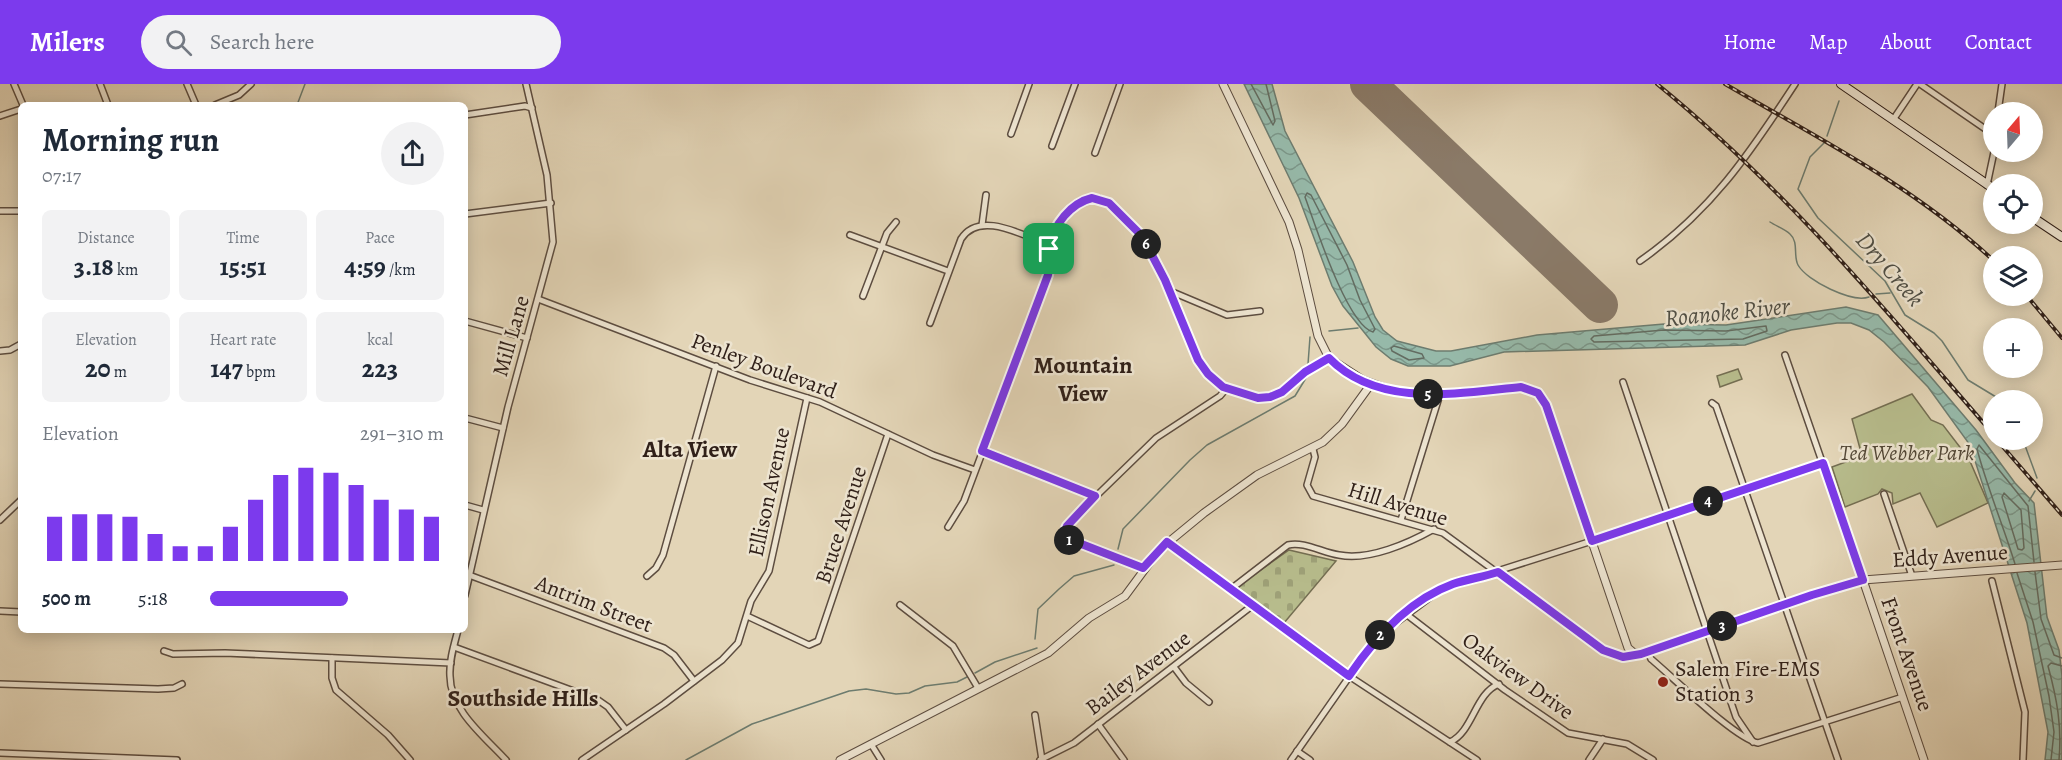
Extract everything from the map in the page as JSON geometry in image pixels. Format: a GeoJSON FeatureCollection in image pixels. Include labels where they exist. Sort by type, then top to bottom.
{"type":"FeatureCollection","features":[{"type":"Feature","properties":{"kind":"main road"},"geometry":{"type":"LineString","coordinates":[[1841,84],[1983,182]]}},
{"type":"Feature","properties":{"kind":"main road"},"geometry":{"type":"LineString","coordinates":[[2043,224],[2062,237]]}},
{"type":"Feature","properties":{"kind":"street"},"geometry":{"type":"LineString","coordinates":[[14,84],[22,102]]}},
{"type":"Feature","properties":{"kind":"street"},"geometry":{"type":"LineString","coordinates":[[100,84],[107,102]]}},
{"type":"Feature","properties":{"kind":"street"},"geometry":{"type":"LineString","coordinates":[[187,84],[195,102]]}},
{"type":"Feature","properties":{"kind":"street"},"geometry":{"type":"LineString","coordinates":[[222,102],[239,95],[251,84]]}},
{"type":"Feature","properties":{"kind":"street","name":"Mill Lane"},"geometry":{"type":"LineString","coordinates":[[468,583],[503,428],[553,242],[551,203],[526,84]]}},
{"type":"Feature","properties":{"kind":"street"},"geometry":{"type":"LineString","coordinates":[[1011,134],[1029,84]]}},
{"type":"Feature","properties":{"kind":"street"},"geometry":{"type":"LineString","coordinates":[[1052,146],[1075,84]]}},
{"type":"Feature","properties":{"kind":"street"},"geometry":{"type":"LineString","coordinates":[[1095,153],[1120,84]]}},
{"type":"Feature","properties":{"kind":"street"},"geometry":{"type":"LineString","coordinates":[[1223,84],[1292,229],[1318,336],[1329,358],[1371,384],[1410,393],[1440,394],[1521,387],[1535,391],[1544,400],[1554,423],[1628,648],[1637,654]]}},
{"type":"Feature","properties":{"kind":"street"},"geometry":{"type":"LineString","coordinates":[[1640,261],[1673,238],[1713,199],[1744,159],[1795,84]]}},
{"type":"Feature","properties":{"kind":"street"},"geometry":{"type":"LineString","coordinates":[[1893,120],[1919,84],[1983,128]]}},
{"type":"Feature","properties":{"kind":"street"},"geometry":{"type":"LineString","coordinates":[[1999,102],[2002,84]]}},
{"type":"Feature","properties":{"kind":"street"},"geometry":{"type":"LineString","coordinates":[[468,115],[525,106],[532,108]]}},
{"type":"Feature","properties":{"kind":"street"},"geometry":{"type":"LineString","coordinates":[[0,116],[18,110]]}},
{"type":"Feature","properties":{"kind":"street"},"geometry":{"type":"LineString","coordinates":[[982,225],[986,195]]}},
{"type":"Feature","properties":{"kind":"street"},"geometry":{"type":"LineString","coordinates":[[948,527],[964,501],[1048,275],[1050,245],[1059,223],[1073,208],[1087,199],[1102,199],[1142,236],[1170,291],[1198,360],[1208,374],[1226,389],[1258,398],[1276,396],[1329,358]]}},
{"type":"Feature","properties":{"kind":"street"},"geometry":{"type":"LineString","coordinates":[[468,214],[551,203]]}},
{"type":"Feature","properties":{"kind":"street"},"geometry":{"type":"LineString","coordinates":[[0,211],[18,211]]}},
{"type":"Feature","properties":{"kind":"street"},"geometry":{"type":"LineString","coordinates":[[863,296],[889,230],[896,222]]}},
{"type":"Feature","properties":{"kind":"street"},"geometry":{"type":"LineString","coordinates":[[930,323],[963,236],[971,228],[982,225],[994,226],[1050,245]]}},
{"type":"Feature","properties":{"kind":"street"},"geometry":{"type":"LineString","coordinates":[[850,235],[948,272]]}},
{"type":"Feature","properties":{"kind":"street"},"geometry":{"type":"LineString","coordinates":[[1170,291],[1227,315],[1260,311]]}},
{"type":"Feature","properties":{"kind":"street","name":"Penley Boulevard"},"geometry":{"type":"LineString","coordinates":[[538,299],[807,398],[975,471]]}},
{"type":"Feature","properties":{"kind":"street"},"geometry":{"type":"LineString","coordinates":[[468,322],[527,338]]}},
{"type":"Feature","properties":{"kind":"street"},"geometry":{"type":"LineString","coordinates":[[0,351],[10,350],[18,346]]}},
{"type":"Feature","properties":{"kind":"street","name":"Front Avenue"},"geometry":{"type":"LineString","coordinates":[[1785,354],[1924,760]]}},
{"type":"Feature","properties":{"kind":"street"},"geometry":{"type":"LineString","coordinates":[[647,576],[656,568],[663,555],[716,366]]}},
{"type":"Feature","properties":{"kind":"street"},"geometry":{"type":"LineString","coordinates":[[1623,382],[1736,717],[1753,742]]}},
{"type":"Feature","properties":{"kind":"street"},"geometry":{"type":"LineString","coordinates":[[840,760],[1048,653],[1089,618],[1125,596],[1143,568],[1167,542],[1257,475],[1313,449],[1342,424],[1371,384]]}},
{"type":"Feature","properties":{"kind":"street"},"geometry":{"type":"LineString","coordinates":[[1143,568],[1066,538],[1067,526],[1155,438],[1220,396],[1226,389]]}},
{"type":"Feature","properties":{"kind":"street"},"geometry":{"type":"LineString","coordinates":[[1401,520],[1440,394]]}},
{"type":"Feature","properties":{"kind":"street","name":"Ellison Avenue"},"geometry":{"type":"LineString","coordinates":[[582,760],[694,681],[736,646],[754,595],[769,571],[807,398]]}},
{"type":"Feature","properties":{"kind":"street"},"geometry":{"type":"LineString","coordinates":[[1712,404],[1716,405],[1838,760]]}},
{"type":"Feature","properties":{"kind":"street"},"geometry":{"type":"LineString","coordinates":[[468,419],[503,428]]}},
{"type":"Feature","properties":{"kind":"street","name":"Bruce Avenue"},"geometry":{"type":"LineString","coordinates":[[747,616],[809,645],[818,641],[888,434]]}},
{"type":"Feature","properties":{"kind":"street","name":"Hill Avenue"},"geometry":{"type":"LineString","coordinates":[[1313,449],[1315,457],[1308,489],[1313,496],[1434,529],[1448,536],[1603,650],[1623,657],[1637,654]]}},
{"type":"Feature","properties":{"kind":"street"},"geometry":{"type":"LineString","coordinates":[[982,451],[1095,496]]}},
{"type":"Feature","properties":{"kind":"street"},"geometry":{"type":"LineString","coordinates":[[1291,760],[1377,637],[1441,589],[1823,463]]}},
{"type":"Feature","properties":{"kind":"street"},"geometry":{"type":"LineString","coordinates":[[1884,494],[1912,576]]}},
{"type":"Feature","properties":{"kind":"street"},"geometry":{"type":"LineString","coordinates":[[0,520],[18,503]]}},
{"type":"Feature","properties":{"kind":"street"},"geometry":{"type":"LineString","coordinates":[[468,506],[483,510]]}},
{"type":"Feature","properties":{"kind":"street"},"geometry":{"type":"LineString","coordinates":[[1231,589],[1288,545],[1296,544],[1335,555],[1355,556],[1413,539],[1434,529]]}},
{"type":"Feature","properties":{"kind":"street"},"geometry":{"type":"LineString","coordinates":[[1167,542],[1349,676],[1477,760]]}},
{"type":"Feature","properties":{"kind":"street","name":"Eddy Avenue"},"geometry":{"type":"LineString","coordinates":[[1637,654],[1863,580],[2062,565]]}},
{"type":"Feature","properties":{"kind":"street","name":"Antrim Street"},"geometry":{"type":"LineString","coordinates":[[470,575],[663,648],[674,655],[694,681]]}},
{"type":"Feature","properties":{"kind":"street"},"geometry":{"type":"LineString","coordinates":[[1992,581],[2025,712],[2023,760]]}},
{"type":"Feature","properties":{"kind":"street"},"geometry":{"type":"LineString","coordinates":[[900,605],[953,646],[978,688]]}},
{"type":"Feature","properties":{"kind":"street","name":"Bailey Avenue"},"geometry":{"type":"LineString","coordinates":[[1041,760],[1066,749],[1253,605]]}},
{"type":"Feature","properties":{"kind":"street"},"geometry":{"type":"LineString","coordinates":[[0,611],[18,612]]}},
{"type":"Feature","properties":{"kind":"street","name":"Oakview Drive"},"geometry":{"type":"LineString","coordinates":[[1406,614],[1568,733],[1627,744],[1653,760]]}},
{"type":"Feature","properties":{"kind":"street"},"geometry":{"type":"LineString","coordinates":[[457,633],[449,678],[455,700],[506,760]]}},
{"type":"Feature","properties":{"kind":"street"},"geometry":{"type":"LineString","coordinates":[[454,647],[598,700],[608,707],[626,730]]}},
{"type":"Feature","properties":{"kind":"street"},"geometry":{"type":"LineString","coordinates":[[164,651],[173,654],[451,663]]}},
{"type":"Feature","properties":{"kind":"street"},"geometry":{"type":"LineString","coordinates":[[1648,652],[1652,659],[1703,705],[1753,742],[1771,740],[1903,697]]}},
{"type":"Feature","properties":{"kind":"street"},"geometry":{"type":"LineString","coordinates":[[332,658],[332,678],[336,690],[388,735],[410,760]]}},
{"type":"Feature","properties":{"kind":"street"},"geometry":{"type":"LineString","coordinates":[[1174,667],[1186,683],[1209,702]]}},
{"type":"Feature","properties":{"kind":"street"},"geometry":{"type":"LineString","coordinates":[[0,684],[158,689],[174,688],[182,684]]}},
{"type":"Feature","properties":{"kind":"street"},"geometry":{"type":"LineString","coordinates":[[1450,741],[1458,737],[1488,693],[1499,684]]}},
{"type":"Feature","properties":{"kind":"street"},"geometry":{"type":"LineString","coordinates":[[1035,716],[1041,760]]}},
{"type":"Feature","properties":{"kind":"street"},"geometry":{"type":"LineString","coordinates":[[1098,724],[1124,760]]}},
{"type":"Feature","properties":{"kind":"street"},"geometry":{"type":"LineString","coordinates":[[1589,760],[1603,739]]}},
{"type":"Feature","properties":{"kind":"street"},"geometry":{"type":"LineString","coordinates":[[872,744],[881,760]]}},
{"type":"Feature","properties":{"kind":"street"},"geometry":{"type":"LineString","coordinates":[[1297,751],[1310,760]]}},
{"type":"Feature","properties":{"kind":"street"},"geometry":{"type":"LineString","coordinates":[[0,753],[177,760]]}},
{"type":"Feature","properties":{"kind":"green space"},"geometry":{"type":"Polygon","coordinates":[[[1738,369],[1742,379],[1720,387],[1717,376],[1738,369]]]}},
{"type":"Feature","properties":{"kind":"green space","name":"Ted Webber Park"},"geometry":{"type":"Polygon","coordinates":[[[1912,394],[1931,420],[1943,425],[1969,459],[1988,503],[1937,527],[1920,493],[1893,504],[1892,493],[1882,489],[1878,494],[1845,507],[1832,467],[1862,456],[1852,419],[1912,394]]]}},
{"type":"Feature","properties":{"kind":"green space"},"geometry":{"type":"Polygon","coordinates":[[[1289,550],[1336,561],[1284,623],[1238,589],[1238,586],[1289,550]]]}},
{"type":"Feature","properties":{"kind":"water"},"geometry":{"type":"Polygon","coordinates":[[[1244,84],[1272,84],[1285,131],[1353,262],[1375,317],[1383,330],[1397,341],[1436,351],[1451,351],[1537,335],[1664,324],[1726,325],[1846,307],[1878,315],[1976,430],[1983,440],[1983,450],[1991,450],[2015,483],[2034,503],[2047,617],[2059,650],[2062,676],[2062,760],[2045,760],[2048,732],[2027,623],[1970,445],[1928,387],[1869,330],[1851,323],[1837,323],[1791,330],[1745,345],[1504,352],[1450,366],[1408,366],[1391,359],[1376,347],[1343,306],[1332,286],[1299,198],[1244,84]]]}},
{"type":"Feature","properties":{"kind":"waterway"},"geometry":{"type":"LineString","coordinates":[[298,102],[305,84]]}},
{"type":"Feature","properties":{"kind":"waterway","name":"Dry Creek"},"geometry":{"type":"LineString","coordinates":[[1827,136],[1839,101]]}},
{"type":"Feature","properties":{"kind":"waterway","name":"Dry Creek"},"geometry":{"type":"LineString","coordinates":[[1824,143],[1810,157],[1798,189],[1818,218],[1885,281],[1905,315],[1934,333],[1968,380],[1984,390]]}},
{"type":"Feature","properties":{"kind":"waterway"},"geometry":{"type":"LineString","coordinates":[[1770,222],[1793,237],[1798,265],[1810,278],[1841,294],[1861,298],[1869,297]]}},
{"type":"Feature","properties":{"kind":"waterway"},"geometry":{"type":"LineString","coordinates":[[1876,294],[1890,293]]}},
{"type":"Feature","properties":{"kind":"waterway"},"geometry":{"type":"LineString","coordinates":[[1329,331],[1358,328]]}},
{"type":"Feature","properties":{"kind":"waterway"},"geometry":{"type":"LineString","coordinates":[[1308,364],[1310,337]]}},
{"type":"Feature","properties":{"kind":"waterway"},"geometry":{"type":"LineString","coordinates":[[1118,549],[1123,529],[1190,460],[1207,445],[1295,396],[1306,378]]}},
{"type":"Feature","properties":{"kind":"waterway","name":"Dry Creek"},"geometry":{"type":"LineString","coordinates":[[2027,450],[2037,478]]}},
{"type":"Feature","properties":{"kind":"waterway","name":"Dry Creek"},"geometry":{"type":"LineString","coordinates":[[2029,501],[2035,491]]}},
{"type":"Feature","properties":{"kind":"waterway"},"geometry":{"type":"LineString","coordinates":[[1035,639],[1038,609],[1059,589],[1074,576],[1114,565]]}},
{"type":"Feature","properties":{"kind":"waterway"},"geometry":{"type":"LineString","coordinates":[[975,673],[995,662],[1037,648]]}},
{"type":"Feature","properties":{"kind":"waterway"},"geometry":{"type":"LineString","coordinates":[[686,760],[752,724],[849,691],[866,689],[896,694],[909,693],[925,686],[957,682],[967,677]]}},
{"type":"Feature","properties":{"kind":"runway"},"geometry":{"type":"LineString","coordinates":[[1368,84],[1600,305]]}},
{"type":"Feature","properties":{"kind":"railway"},"geometry":{"type":"LineString","coordinates":[[1657,84],[1704,124],[1791,208],[1874,297],[1983,422]]}},
{"type":"Feature","properties":{"kind":"railway"},"geometry":{"type":"LineString","coordinates":[[1725,84],[1830,144],[1899,187],[1964,234],[1983,251]]}},
{"type":"Feature","properties":{"kind":"railway"},"geometry":{"type":"LineString","coordinates":[[2035,306],[2062,338]]}},
{"type":"Feature","properties":{"kind":"railway"},"geometry":{"type":"LineString","coordinates":[[2006,450],[2062,515]]}},
{"type":"Feature","properties":{"kind":"place","name":"Salem Fire-EMS Station 3"},"geometry":{"type":"Point","coordinates":[1663,682]}},
{"type":"Feature","properties":{"kind":"district","name":"Mountain View"},"geometry":{"type":"Point","coordinates":[1083,379]}},
{"type":"Feature","properties":{"kind":"district","name":"Alta View"},"geometry":{"type":"Point","coordinates":[690,449]}},
{"type":"Feature","properties":{"kind":"district","name":"Southside Hills"},"geometry":{"type":"Point","coordinates":[523,698]}},
{"type":"Feature","properties":{"kind":"route"},"geometry":{"type":"LineString","coordinates":[[1098,198],[1109,203],[1134,227],[1148,246],[1203,368],[1216,382],[1231,391],[1258,398],[1276,396],[1305,372],[1329,358],[1371,384],[1394,391],[1430,395],[1521,387],[1533,390],[1544,400],[1554,423],[1592,541],[1823,463],[1863,580],[1812,595],[1641,654],[1623,657],[1603,650],[1509,583],[1498,572],[1453,584],[1430,595],[1377,637],[1349,676],[1167,542],[1143,568],[1066,538],[1067,526],[1095,496],[982,451],[1048,275],[1049,249],[1059,223],[1079,203],[1087,199],[1098,198]]}},
{"type":"Feature","properties":{"kind":"water label","name":"Roanoke River"},"geometry":{"type":"Point","coordinates":[1727,312]}}]}
